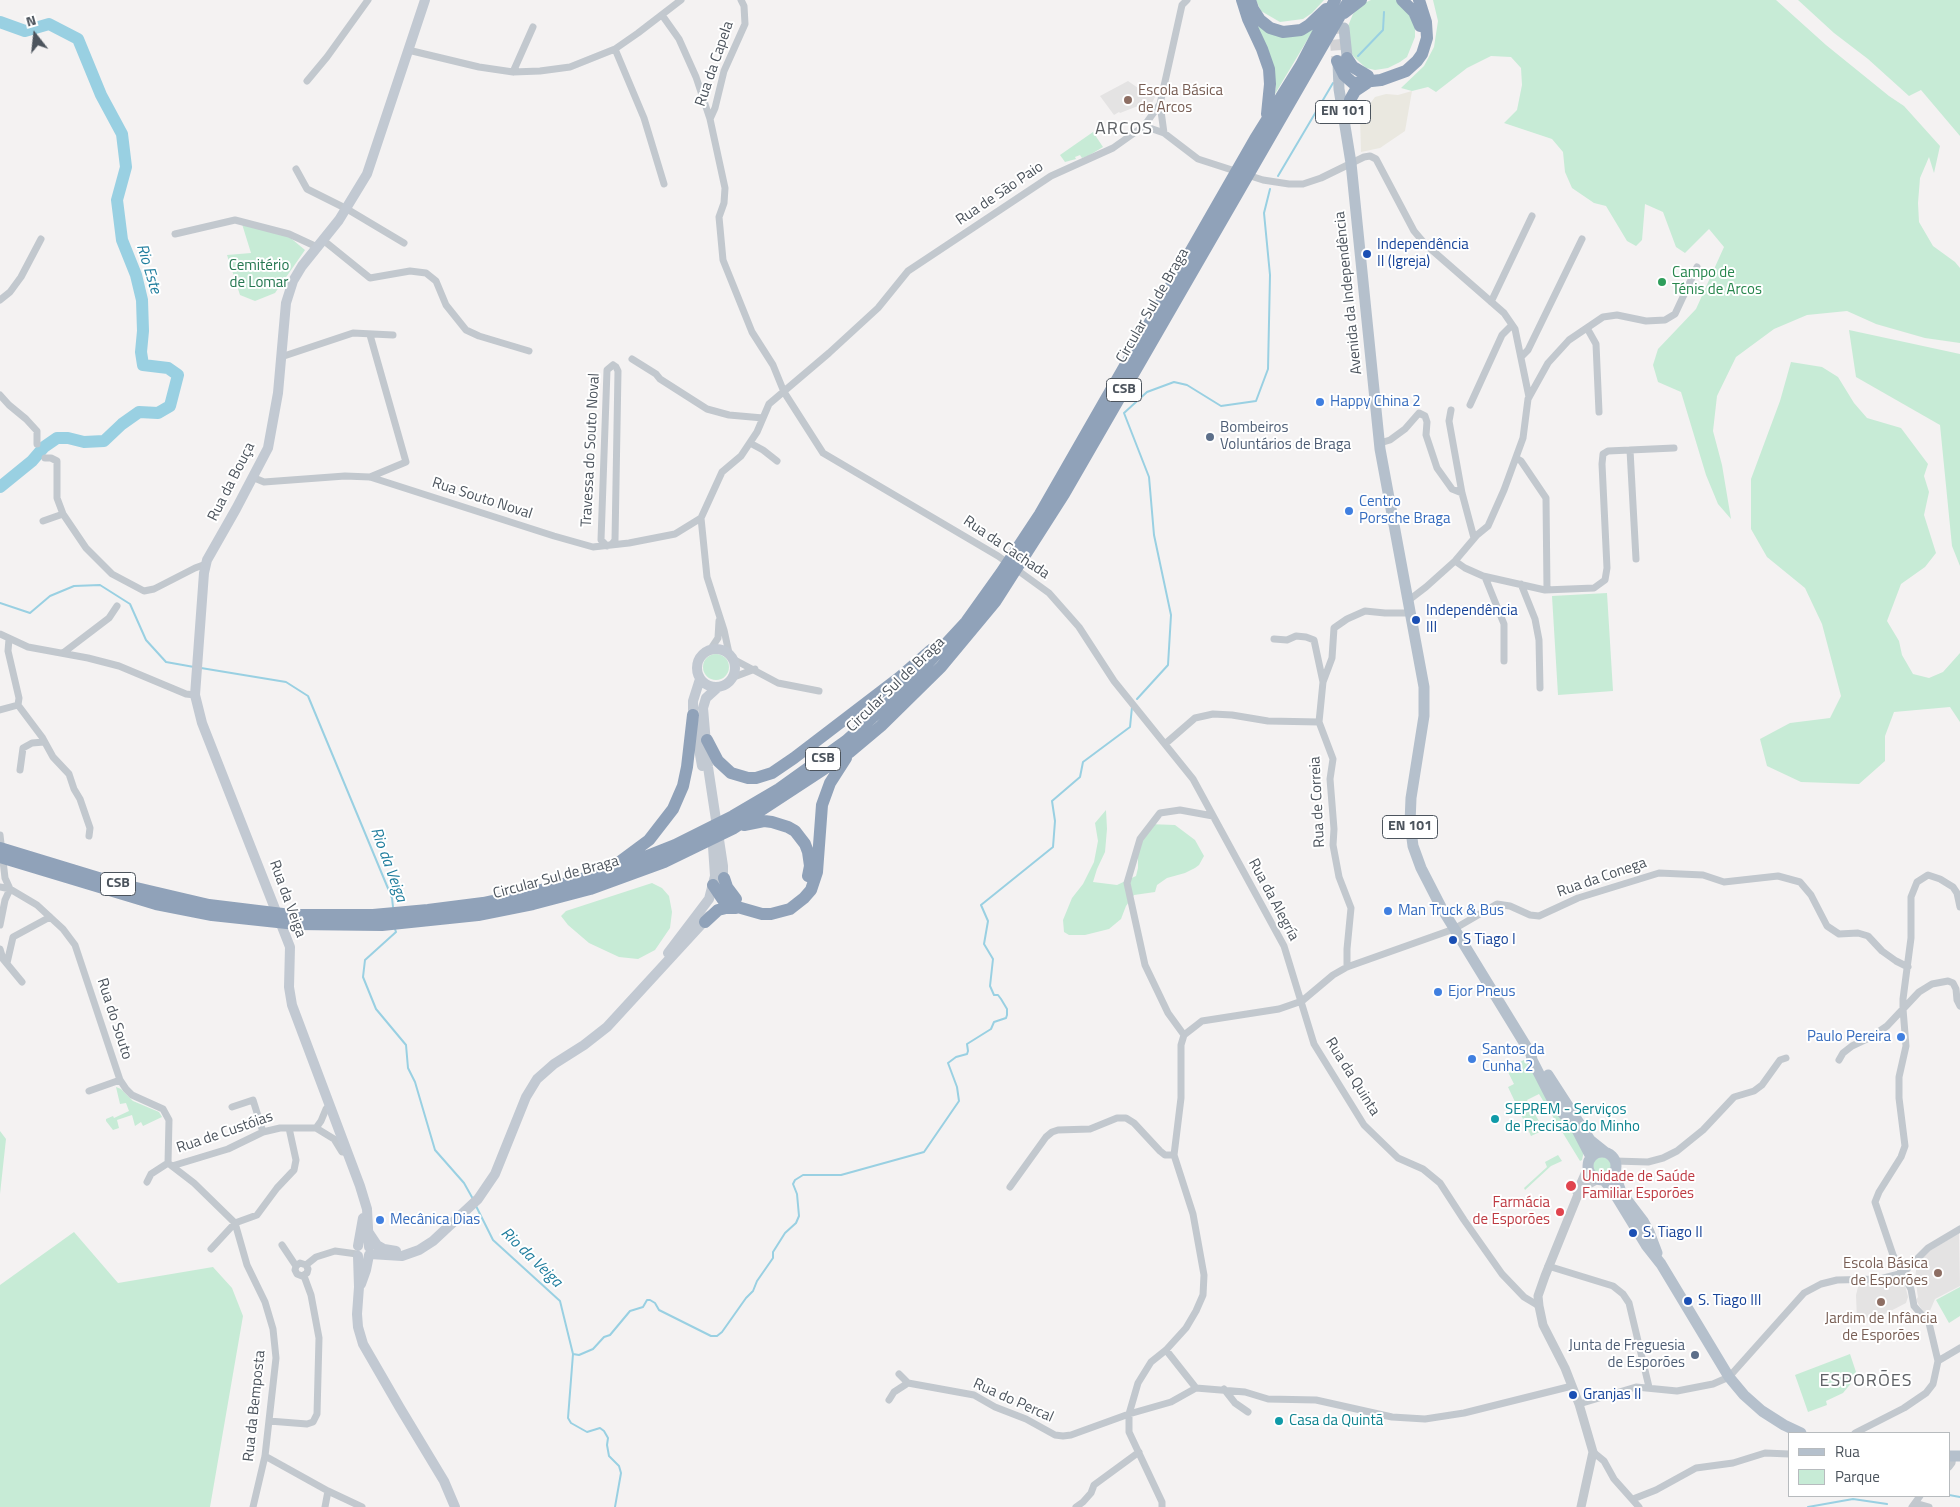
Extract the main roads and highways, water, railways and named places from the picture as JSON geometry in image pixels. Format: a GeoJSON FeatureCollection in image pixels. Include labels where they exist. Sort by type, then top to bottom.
{"type":"FeatureCollection","features":[{"type":"Feature","properties":{"kind":"highway"},"geometry":{"type":"LineString","coordinates":[[1242,0],[1248,20],[1269,69],[1270,94],[1264,123]]}},
{"type":"Feature","properties":{"kind":"highway"},"geometry":{"type":"LineString","coordinates":[[1250,0],[1256,15],[1264,24],[1275,30],[1292,32],[1309,25],[1335,0]]}},
{"type":"Feature","properties":{"kind":"highway","name":"Circular Sul de Braga"},"geometry":{"type":"LineString","coordinates":[[734,822],[824,758],[889,705],[1006,576],[1050,518],[1243,183],[1260,142],[1264,123],[1301,65],[1335,0]]}},
{"type":"Feature","properties":{"kind":"highway","name":"Circular Sul de Braga"},"geometry":{"type":"LineString","coordinates":[[1260,142],[1342,22],[1349,0]]}},
{"type":"Feature","properties":{"kind":"highway"},"geometry":{"type":"LineString","coordinates":[[1342,22],[1361,0]]}},
{"type":"Feature","properties":{"kind":"highway"},"geometry":{"type":"LineString","coordinates":[[1342,59],[1344,84],[1367,79],[1399,68],[1411,58],[1418,46],[1419,22],[1414,12],[1402,0]]}},
{"type":"Feature","properties":{"kind":"highway"},"geometry":{"type":"LineString","coordinates":[[1350,100],[1355,91],[1367,79],[1400,75],[1417,61],[1425,46],[1427,30],[1418,0]]}},
{"type":"Feature","properties":{"kind":"highway"},"geometry":{"type":"LineString","coordinates":[[1342,59],[1367,79]]}},
{"type":"Feature","properties":{"kind":"highway"},"geometry":{"type":"LineString","coordinates":[[707,740],[724,768],[739,776],[756,778],[780,769],[913,666],[960,620],[992,579],[1006,576]]}},
{"type":"Feature","properties":{"kind":"highway","name":"Circular Sul de Braga"},"geometry":{"type":"LineString","coordinates":[[0,857],[156,904],[238,914],[373,915],[465,906],[613,882],[734,822],[850,752],[902,707],[941,667],[978,624],[1006,576]]}},
{"type":"Feature","properties":{"kind":"highway"},"geometry":{"type":"LineString","coordinates":[[608,870],[649,840],[673,809],[683,786],[687,768],[693,715]]}},
{"type":"Feature","properties":{"kind":"highway"},"geometry":{"type":"LineString","coordinates":[[734,822],[764,821],[781,824],[795,831],[805,844],[810,859],[806,883],[796,897],[788,902],[770,907],[737,904],[727,904],[717,889],[727,887],[737,904],[762,914],[781,912],[798,904],[811,890],[817,872],[822,805],[830,783],[850,752]]}},
{"type":"Feature","properties":{"kind":"highway","name":"Circular Sul de Braga"},"geometry":{"type":"LineString","coordinates":[[557,892],[608,870],[694,842]]}},
{"type":"Feature","properties":{"kind":"highway","name":"Circular Sul de Braga"},"geometry":{"type":"LineString","coordinates":[[0,848],[154,894],[238,914]]}},
{"type":"Feature","properties":{"kind":"highway"},"geometry":{"type":"LineString","coordinates":[[705,922],[718,910],[737,904]]}},
{"type":"Feature","properties":{"kind":"main road","name":"Rua da Bouça"},"geometry":{"type":"LineString","coordinates":[[195,696],[206,564],[268,448],[273,426],[286,303],[293,281],[347,209],[368,174],[425,0]]}},
{"type":"Feature","properties":{"kind":"main road"},"geometry":{"type":"LineString","coordinates":[[1342,22],[1342,59]]}},
{"type":"Feature","properties":{"kind":"main road","name":"Avenida da Independência"},"geometry":{"type":"LineString","coordinates":[[1344,84],[1350,100],[1351,163]]}},
{"type":"Feature","properties":{"kind":"main road","name":"Avenida da Independência"},"geometry":{"type":"LineString","coordinates":[[1344,84],[1380,443],[1393,524],[1424,687],[1424,716],[1413,782],[1410,823],[1413,846],[1421,868],[1441,907],[1531,1054]]}},
{"type":"Feature","properties":{"kind":"main road"},"geometry":{"type":"LineString","coordinates":[[364,1251],[385,1252],[402,1256],[419,1250],[433,1241],[468,1209],[478,1199],[495,1174],[526,1097],[537,1079],[554,1064],[584,1046],[607,1027],[705,922],[715,907],[717,889],[704,704],[706,698],[717,688],[730,682],[734,677],[736,668],[731,656],[723,650],[710,650],[698,662],[697,668],[700,679],[707,686],[717,688]]}},
{"type":"Feature","properties":{"kind":"main road"},"geometry":{"type":"LineString","coordinates":[[634,997],[717,889],[714,846],[693,715],[693,701],[700,679]]}},
{"type":"Feature","properties":{"kind":"main road","name":"Rua da Veiga"},"geometry":{"type":"LineString","coordinates":[[195,696],[202,723],[290,947],[289,988],[292,1005],[367,1209],[369,1233],[364,1251]]}},
{"type":"Feature","properties":{"kind":"main road","name":"EN 101"},"geometry":{"type":"LineString","coordinates":[[1531,1054],[1536,1058],[1590,1140],[1611,1155],[1621,1192],[1649,1232],[1661,1264]]}},
{"type":"Feature","properties":{"kind":"main road","name":"EN 101"},"geometry":{"type":"LineString","coordinates":[[1531,1054],[1532,1060],[1554,1103],[1577,1130],[1590,1162],[1591,1174],[1601,1179],[1613,1190],[1646,1244],[1661,1264],[1729,1377],[1744,1395],[1762,1410],[1784,1425],[1799,1432]]}},
{"type":"Feature","properties":{"kind":"main road"},"geometry":{"type":"LineString","coordinates":[[1590,1162],[1597,1153],[1605,1152]]}},
{"type":"Feature","properties":{"kind":"main road"},"geometry":{"type":"LineString","coordinates":[[1601,1179],[1610,1177],[1614,1166]]}},
{"type":"Feature","properties":{"kind":"main road","name":"Rua da Veiga"},"geometry":{"type":"LineString","coordinates":[[364,1202],[364,1251]]}},
{"type":"Feature","properties":{"kind":"main road"},"geometry":{"type":"LineString","coordinates":[[369,1233],[373,1241],[385,1252]]}},
{"type":"Feature","properties":{"kind":"main road"},"geometry":{"type":"LineString","coordinates":[[364,1251],[366,1270]]}},
{"type":"Feature","properties":{"kind":"main road"},"geometry":{"type":"LineString","coordinates":[[364,1251],[357,1314],[358,1327],[364,1344],[441,1475],[455,1507]]}},
{"type":"Feature","properties":{"kind":"main road"},"geometry":{"type":"LineString","coordinates":[[359,1287],[371,1263],[385,1252]]}},
{"type":"Feature","properties":{"kind":"waterway"},"geometry":{"type":"LineString","coordinates":[[1358,56],[1383,30],[1384,12]]}},
{"type":"Feature","properties":{"kind":"waterway","name":"Rio Este"},"geometry":{"type":"LineString","coordinates":[[0,22],[25,31],[49,24],[78,39],[101,95],[122,134],[126,167],[117,200],[122,240],[136,275],[142,300],[143,331],[141,352],[143,365],[168,368],[178,375],[170,406],[158,413],[139,412],[122,424],[104,441],[84,442],[68,438],[57,438],[44,447],[32,461],[0,487]]}},
{"type":"Feature","properties":{"kind":"waterway"},"geometry":{"type":"LineString","coordinates":[[1278,176],[1333,83]]}},
{"type":"Feature","properties":{"kind":"waterway"},"geometry":{"type":"LineString","coordinates":[[1137,699],[1168,665],[1171,615],[1154,535],[1149,477],[1124,413],[1147,392],[1174,382],[1187,385],[1221,406],[1256,401],[1268,369],[1270,275],[1264,213],[1270,189]]}},
{"type":"Feature","properties":{"kind":"waterway","name":"Rio da Veiga"},"geometry":{"type":"LineString","coordinates":[[0,603],[30,613],[50,596],[74,586],[100,585],[130,604],[146,640],[166,662],[194,667]]}},
{"type":"Feature","properties":{"kind":"waterway","name":"Rio da Veiga"},"geometry":{"type":"LineString","coordinates":[[201,668],[286,682],[308,696],[392,898],[393,907]]}},
{"type":"Feature","properties":{"kind":"waterway"},"geometry":{"type":"LineString","coordinates":[[573,1354],[579,1355],[593,1349],[604,1337],[610,1335],[630,1311],[643,1307],[647,1300],[655,1303],[659,1310],[711,1336],[717,1336],[753,1291],[757,1281],[773,1258],[773,1252],[785,1233],[796,1223],[799,1216],[797,1194],[793,1184],[795,1180],[803,1175],[841,1175],[924,1152],[959,1101],[957,1087],[948,1063],[956,1057],[967,1054],[967,1044],[991,1029],[994,1022],[1006,1018],[1007,1015],[1007,1009],[998,995],[994,995],[990,986],[993,959],[984,944],[988,921],[981,905],[1053,847],[1055,821],[1052,801],[1080,777],[1083,762],[1130,727],[1132,707]]}},
{"type":"Feature","properties":{"kind":"waterway","name":"Rio da Veiga"},"geometry":{"type":"LineString","coordinates":[[395,929],[396,932],[365,960],[363,977],[376,1009],[406,1045],[408,1068],[415,1082],[435,1150],[464,1183],[473,1199]]}},
{"type":"Feature","properties":{"kind":"waterway","name":"Rio da Veiga"},"geometry":{"type":"LineString","coordinates":[[476,1206],[493,1240],[560,1301],[573,1354],[568,1418],[571,1423],[587,1432],[600,1428],[608,1438],[609,1456],[619,1466],[621,1473],[615,1507]]}},
{"type":"Feature","properties":{"kind":"waterway"},"geometry":{"type":"LineString","coordinates":[[1950,1495],[1960,1497]]}},
{"type":"Feature","properties":{"kind":"waterway"},"geometry":{"type":"LineString","coordinates":[[1808,1507],[1853,1499],[1887,1504]]}},
{"type":"Feature","properties":{"kind":"tunnel"},"geometry":{"type":"LineString","coordinates":[[1334,23],[1337,61]]}},
{"type":"Feature","properties":{"kind":"place","name":"Escola Básica de Arcos"},"geometry":{"type":"Point","coordinates":[1128,100]}},
{"type":"Feature","properties":{"kind":"place","name":"Independência II (Igreja)"},"geometry":{"type":"Point","coordinates":[1367,254]}},
{"type":"Feature","properties":{"kind":"place","name":"Campo de Ténis de Arcos"},"geometry":{"type":"Point","coordinates":[1662,282]}},
{"type":"Feature","properties":{"kind":"place","name":"Happy China 2"},"geometry":{"type":"Point","coordinates":[1320,402]}},
{"type":"Feature","properties":{"kind":"place","name":"Bombeiros Voluntários de Braga"},"geometry":{"type":"Point","coordinates":[1210,437]}},
{"type":"Feature","properties":{"kind":"place","name":"Centro Porsche Braga"},"geometry":{"type":"Point","coordinates":[1349,511]}},
{"type":"Feature","properties":{"kind":"place","name":"Independência III"},"geometry":{"type":"Point","coordinates":[1416,620]}},
{"type":"Feature","properties":{"kind":"place","name":"Man Truck & Bus"},"geometry":{"type":"Point","coordinates":[1388,911]}},
{"type":"Feature","properties":{"kind":"place","name":"S Tiago I"},"geometry":{"type":"Point","coordinates":[1453,940]}},
{"type":"Feature","properties":{"kind":"place","name":"Ejor Pneus"},"geometry":{"type":"Point","coordinates":[1438,992]}},
{"type":"Feature","properties":{"kind":"place","name":"Paulo Pereira"},"geometry":{"type":"Point","coordinates":[1901,1037]}},
{"type":"Feature","properties":{"kind":"place","name":"Santos da Cunha 2"},"geometry":{"type":"Point","coordinates":[1472,1059]}},
{"type":"Feature","properties":{"kind":"place","name":"SEPREM - Serviços de Precisão do Minho"},"geometry":{"type":"Point","coordinates":[1495,1119]}},
{"type":"Feature","properties":{"kind":"place","name":"Unidade de Saúde Familiar Esporões"},"geometry":{"type":"Point","coordinates":[1571,1186]}},
{"type":"Feature","properties":{"kind":"place","name":"Farmácia de Esporões"},"geometry":{"type":"Point","coordinates":[1560,1212]}},
{"type":"Feature","properties":{"kind":"place","name":"Mecânica Dias"},"geometry":{"type":"Point","coordinates":[380,1220]}},
{"type":"Feature","properties":{"kind":"place","name":"S. Tiago II"},"geometry":{"type":"Point","coordinates":[1633,1233]}},
{"type":"Feature","properties":{"kind":"place","name":"Escola Básica de Esporões"},"geometry":{"type":"Point","coordinates":[1938,1273]}},
{"type":"Feature","properties":{"kind":"place","name":"S. Tiago III"},"geometry":{"type":"Point","coordinates":[1688,1301]}},
{"type":"Feature","properties":{"kind":"place","name":"Jardim de Infância de Esporões"},"geometry":{"type":"Point","coordinates":[1881,1302]}},
{"type":"Feature","properties":{"kind":"place","name":"Junta de Freguesia de Esporões"},"geometry":{"type":"Point","coordinates":[1695,1355]}},
{"type":"Feature","properties":{"kind":"place","name":"Granjas II"},"geometry":{"type":"Point","coordinates":[1573,1395]}},
{"type":"Feature","properties":{"kind":"place","name":"Casa da Quintã"},"geometry":{"type":"Point","coordinates":[1279,1421]}},
{"type":"Feature","properties":{"kind":"district","name":"ARCOS"},"geometry":{"type":"Point","coordinates":[1124,130]}},
{"type":"Feature","properties":{"kind":"district","name":"ESPORÕES"},"geometry":{"type":"Point","coordinates":[1866,1382]}},
{"type":"Feature","properties":{"kind":"park label","name":"Cemitério de Lomar"},"geometry":{"type":"Point","coordinates":[259,274]}}]}
